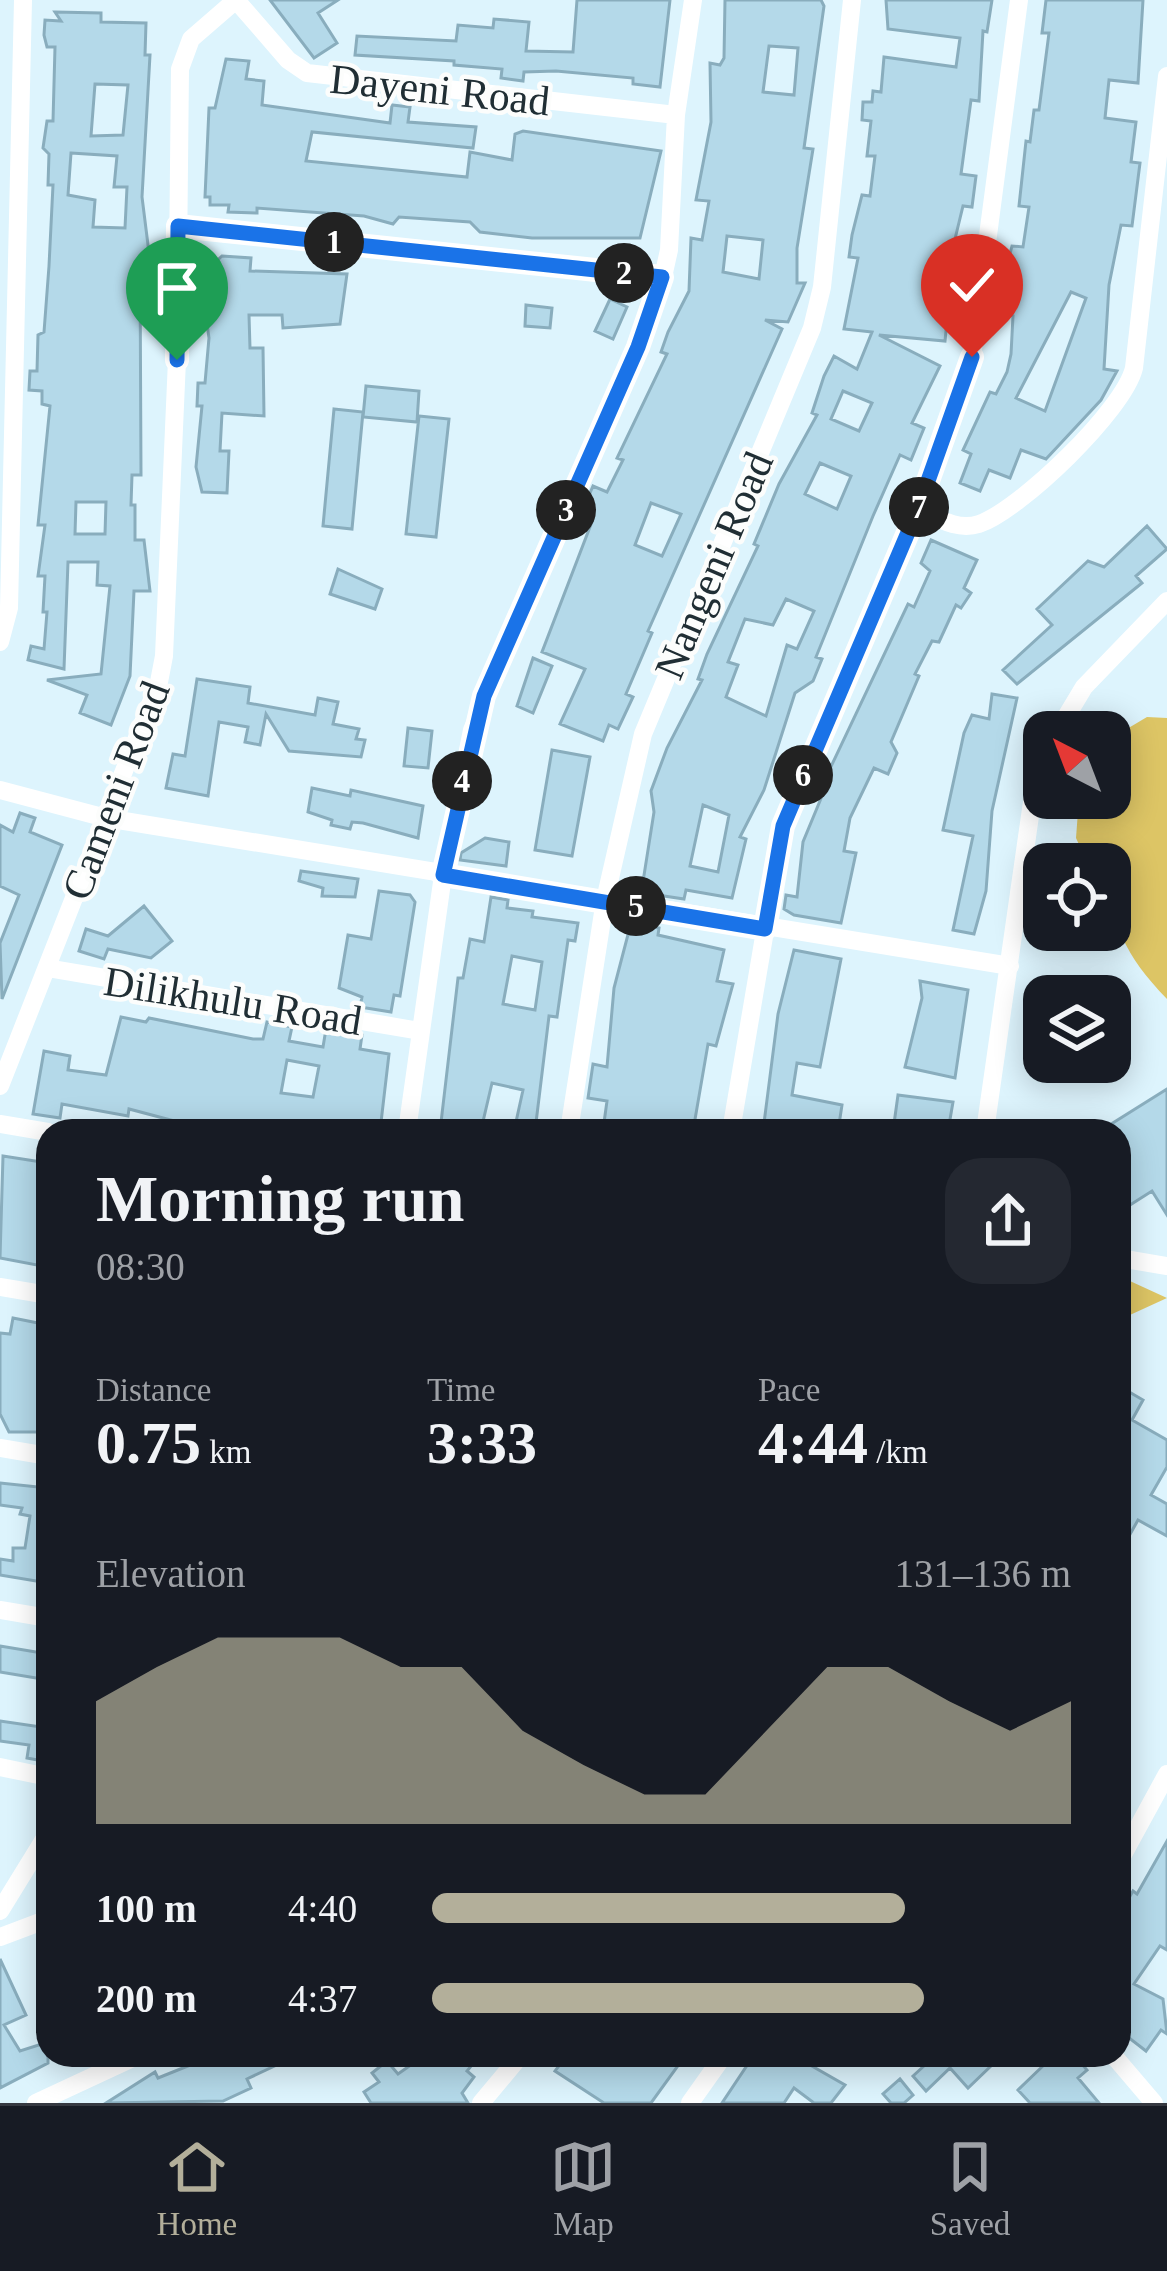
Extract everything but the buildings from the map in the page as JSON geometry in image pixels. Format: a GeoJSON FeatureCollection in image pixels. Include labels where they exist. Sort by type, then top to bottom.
{"type":"FeatureCollection","features":[{"type":"Feature","properties":{"kind":"street"},"geometry":{"type":"LineString","coordinates":[[0,642],[9,608],[22,0]]}},
{"type":"Feature","properties":{"kind":"street","name":"Dayeni Road"},"geometry":{"type":"LineString","coordinates":[[236,0],[288,60],[307,74],[676,115]]}},
{"type":"Feature","properties":{"kind":"street","name":"Cameni Road"},"geometry":{"type":"LineString","coordinates":[[0,1086],[159,682],[167,636],[178,226],[176,116],[184,53],[191,39],[236,0]]}},
{"type":"Feature","properties":{"kind":"street"},"geometry":{"type":"LineString","coordinates":[[408,1119],[443,875],[484,696],[638,347],[669,250],[676,115],[693,0]]}},
{"type":"Feature","properties":{"kind":"street","name":"Nangeni Road"},"geometry":{"type":"LineString","coordinates":[[571,1119],[605,900],[643,734],[812,328],[822,287],[853,0]]}},
{"type":"Feature","properties":{"kind":"street"},"geometry":{"type":"LineString","coordinates":[[733,1119],[783,826],[918,509],[972,357],[1018,0]]}},
{"type":"Feature","properties":{"kind":"street"},"geometry":{"type":"LineString","coordinates":[[918,509],[957,527],[1003,511],[1091,434],[1126,394],[1134,368],[1167,76]]}},
{"type":"Feature","properties":{"kind":"street"},"geometry":{"type":"LineString","coordinates":[[178,226],[662,277]]}},
{"type":"Feature","properties":{"kind":"street"},"geometry":{"type":"LineString","coordinates":[[1070,711],[1084,687],[1167,601]]}},
{"type":"Feature","properties":{"kind":"street"},"geometry":{"type":"LineString","coordinates":[[0,790],[106,818],[1010,966]]}},
{"type":"Feature","properties":{"kind":"street"},"geometry":{"type":"LineString","coordinates":[[987,1119],[1030,819]]}},
{"type":"Feature","properties":{"kind":"street","name":"Dilikhulu Road"},"geometry":{"type":"LineString","coordinates":[[47,968],[419,1030]]}},
{"type":"Feature","properties":{"kind":"street"},"geometry":{"type":"LineString","coordinates":[[0,1124],[36,1130]]}},
{"type":"Feature","properties":{"kind":"street"},"geometry":{"type":"LineString","coordinates":[[1131,1260],[1167,1267]]}},
{"type":"Feature","properties":{"kind":"street"},"geometry":{"type":"LineString","coordinates":[[0,1287],[36,1293]]}},
{"type":"Feature","properties":{"kind":"street"},"geometry":{"type":"LineString","coordinates":[[0,1448],[36,1454]]}},
{"type":"Feature","properties":{"kind":"street"},"geometry":{"type":"LineString","coordinates":[[0,1610],[36,1616]]}},
{"type":"Feature","properties":{"kind":"street"},"geometry":{"type":"LineString","coordinates":[[0,1767],[36,1774]]}},
{"type":"Feature","properties":{"kind":"street"},"geometry":{"type":"LineString","coordinates":[[1131,1840],[1167,1774]]}},
{"type":"Feature","properties":{"kind":"street"},"geometry":{"type":"LineString","coordinates":[[0,1911],[36,1852]]}},
{"type":"Feature","properties":{"kind":"street"},"geometry":{"type":"LineString","coordinates":[[0,1937],[36,1924]]}},
{"type":"Feature","properties":{"kind":"street"},"geometry":{"type":"LineString","coordinates":[[35,2103],[114,2067]]}},
{"type":"Feature","properties":{"kind":"street"},"geometry":{"type":"LineString","coordinates":[[481,2103],[511,2067]]}},
{"type":"Feature","properties":{"kind":"street"},"geometry":{"type":"LineString","coordinates":[[690,2103],[716,2067]]}},
{"type":"Feature","properties":{"kind":"street"},"geometry":{"type":"LineString","coordinates":[[1124,2067],[1157,2103],[1167,2091]]}},
{"type":"Feature","properties":{"kind":"shaded area"},"geometry":{"type":"Polygon","coordinates":[[[1147,717],[1167,718],[1167,999],[1130,951],[1131,843],[1078,843],[1076,838],[1077,819],[1131,819],[1131,727],[1147,717]]]}},
{"type":"Feature","properties":{"kind":"shaded area"},"geometry":{"type":"Polygon","coordinates":[[[1131,1282],[1167,1298],[1131,1314],[1131,1282]]]}},
{"type":"Feature","properties":{"kind":"route"},"geometry":{"type":"LineString","coordinates":[[177,360],[178,226],[662,277],[638,347],[484,696],[472,730],[443,875],[765,929],[783,826],[797,787],[918,509],[972,357]]}}]}
